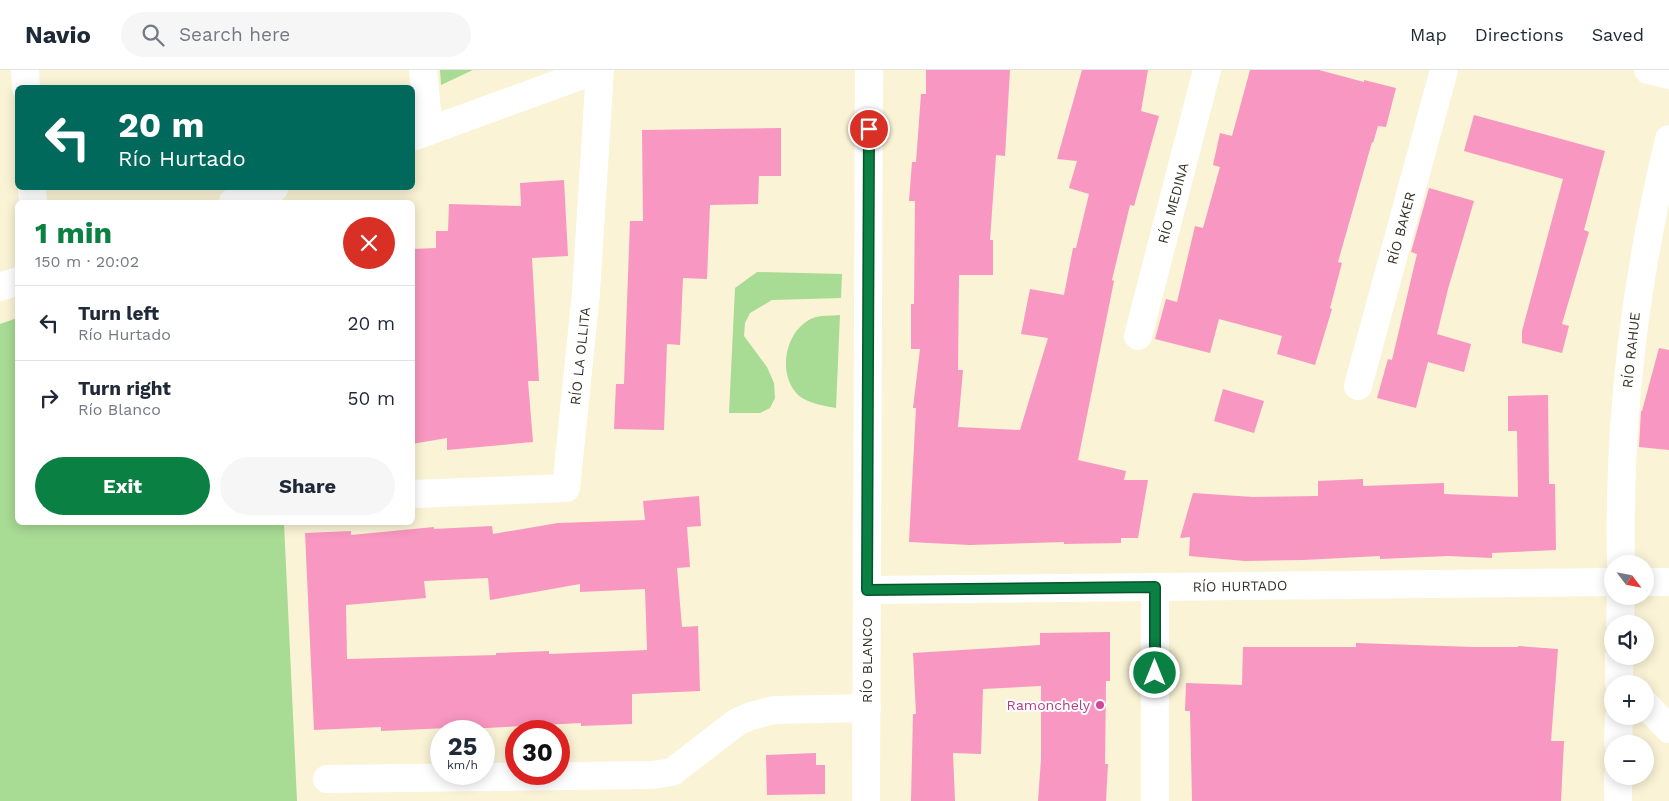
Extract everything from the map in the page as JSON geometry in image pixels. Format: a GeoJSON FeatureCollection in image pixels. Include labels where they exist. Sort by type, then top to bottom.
{"type":"FeatureCollection","features":[{"type":"Feature","properties":{"kind":"street"},"geometry":{"type":"LineString","coordinates":[[25,70],[26,85]]}},
{"type":"Feature","properties":{"kind":"street"},"geometry":{"type":"LineString","coordinates":[[423,70],[421,134],[596,70]]}},
{"type":"Feature","properties":{"kind":"street","name":"RÍO LA OLLITA"},"geometry":{"type":"LineString","coordinates":[[415,494],[566,488],[586,293],[600,70]]}},
{"type":"Feature","properties":{"kind":"street","name":"RÍO BLANCO"},"geometry":{"type":"LineString","coordinates":[[866,801],[870,70]]}},
{"type":"Feature","properties":{"kind":"street","name":"RÍO MEDINA"},"geometry":{"type":"LineString","coordinates":[[1138,336],[1208,70]]}},
{"type":"Feature","properties":{"kind":"street","name":"RÍO BAKER"},"geometry":{"type":"LineString","coordinates":[[1358,386],[1444,70]]}},
{"type":"Feature","properties":{"kind":"street"},"geometry":{"type":"LineString","coordinates":[[1648,70],[1669,75]]}},
{"type":"Feature","properties":{"kind":"street","name":"RÍO RAHUE"},"geometry":{"type":"LineString","coordinates":[[1621,555],[1620,502],[1631,344],[1654,200],[1669,139]]}},
{"type":"Feature","properties":{"kind":"street"},"geometry":{"type":"LineString","coordinates":[[239,200],[268,190]]}},
{"type":"Feature","properties":{"kind":"street"},"geometry":{"type":"LineString","coordinates":[[0,287],[15,282]]}},
{"type":"Feature","properties":{"kind":"street","name":"RÍO HURTADO"},"geometry":{"type":"LineString","coordinates":[[867,590],[1604,582]]}},
{"type":"Feature","properties":{"kind":"street"},"geometry":{"type":"LineString","coordinates":[[1654,582],[1669,582]]}},
{"type":"Feature","properties":{"kind":"street"},"geometry":{"type":"LineString","coordinates":[[1155,587],[1156,801]]}},
{"type":"Feature","properties":{"kind":"street"},"geometry":{"type":"LineString","coordinates":[[327,780],[653,775],[672,772],[737,722],[751,716],[774,710],[867,708]]}},
{"type":"Feature","properties":{"kind":"street"},"geometry":{"type":"LineString","coordinates":[[1654,713],[1669,729]]}},
{"type":"Feature","properties":{"kind":"street"},"geometry":{"type":"LineString","coordinates":[[1618,785],[1618,801]]}},
{"type":"Feature","properties":{"kind":"green space"},"geometry":{"type":"Polygon","coordinates":[[[440,70],[473,70],[441,85],[440,70]]]}},
{"type":"Feature","properties":{"kind":"green space"},"geometry":{"type":"Polygon","coordinates":[[[757,272],[842,274],[841,298],[772,300],[750,313],[745,323],[744,336],[767,367],[774,383],[775,398],[770,408],[760,413],[729,413],[735,288],[757,272]]]}},
{"type":"Feature","properties":{"kind":"green space"},"geometry":{"type":"Polygon","coordinates":[[[840,315],[836,408],[802,398],[788,378],[786,366],[790,342],[805,323],[819,316],[840,315]]]}},
{"type":"Feature","properties":{"kind":"green space"},"geometry":{"type":"Polygon","coordinates":[[[15,319],[15,525],[284,525],[297,801],[0,801],[0,324],[15,319]]]}},
{"type":"Feature","properties":{"kind":"building"},"geometry":{"type":"Polygon","coordinates":[[[926,70],[1010,70],[1005,156],[996,155],[990,240],[993,240],[993,275],[959,275],[958,370],[963,370],[958,427],[1020,430],[1048,338],[1021,334],[1030,289],[1064,295],[1073,248],[1076,248],[1089,194],[1069,188],[1077,161],[1057,159],[1082,70],[1148,70],[1141,111],[1159,116],[1134,206],[1130,205],[1112,280],[1114,281],[1078,460],[1126,471],[1124,480],[1148,480],[1138,538],[1121,538],[1121,543],[1064,544],[1064,542],[970,545],[909,542],[916,408],[913,408],[920,349],[911,349],[911,304],[914,304],[915,201],[909,201],[912,162],[916,162],[921,94],[926,94],[926,70]]]}},
{"type":"Feature","properties":{"kind":"building"},"geometry":{"type":"Polygon","coordinates":[[[1250,70],[1319,70],[1396,88],[1386,127],[1378,126],[1372,142],[1338,262],[1342,263],[1330,308],[1332,309],[1315,365],[1277,354],[1282,336],[1219,319],[1210,353],[1155,339],[1166,299],[1177,302],[1195,226],[1203,228],[1220,167],[1213,165],[1220,133],[1232,136],[1250,70]]]}},
{"type":"Feature","properties":{"kind":"building"},"geometry":{"type":"Polygon","coordinates":[[[1474,115],[1605,151],[1584,230],[1589,232],[1562,324],[1569,326],[1562,353],[1522,343],[1522,331],[1563,179],[1464,151],[1474,115]]]}},
{"type":"Feature","properties":{"kind":"building"},"geometry":{"type":"Polygon","coordinates":[[[781,128],[781,176],[759,176],[758,204],[710,205],[707,279],[683,278],[680,345],[667,344],[664,430],[614,429],[616,384],[624,384],[630,221],[643,221],[642,130],[781,128]]]}},
{"type":"Feature","properties":{"kind":"building"},"geometry":{"type":"Polygon","coordinates":[[[564,180],[568,256],[532,258],[539,381],[528,381],[533,442],[447,450],[447,438],[415,443],[415,249],[436,248],[436,231],[448,231],[449,204],[521,206],[520,183],[564,180]]]}},
{"type":"Feature","properties":{"kind":"building"},"geometry":{"type":"Polygon","coordinates":[[[1429,188],[1474,201],[1437,334],[1471,344],[1464,372],[1428,362],[1416,408],[1377,398],[1388,359],[1392,360],[1417,254],[1411,252],[1429,188]]]}},
{"type":"Feature","properties":{"kind":"building"},"geometry":{"type":"Polygon","coordinates":[[[1659,348],[1669,350],[1669,450],[1639,447],[1641,411],[1659,348]]]}},
{"type":"Feature","properties":{"kind":"building"},"geometry":{"type":"Polygon","coordinates":[[[1223,389],[1264,401],[1254,433],[1214,421],[1223,389]]]}},
{"type":"Feature","properties":{"kind":"building"},"geometry":{"type":"Polygon","coordinates":[[[1548,395],[1549,484],[1555,484],[1556,550],[1492,553],[1492,558],[1448,556],[1380,559],[1380,556],[1245,561],[1189,556],[1190,537],[1180,538],[1193,493],[1253,497],[1318,496],[1318,481],[1363,479],[1363,486],[1444,483],[1444,494],[1518,497],[1517,431],[1508,431],[1508,396],[1548,395]]]}},
{"type":"Feature","properties":{"kind":"building"},"geometry":{"type":"Polygon","coordinates":[[[699,496],[701,526],[687,527],[690,567],[677,568],[682,627],[698,626],[700,691],[632,694],[632,724],[581,726],[581,723],[570,724],[570,720],[505,720],[505,727],[495,728],[495,720],[430,720],[430,729],[381,731],[381,727],[314,730],[305,533],[351,531],[351,535],[434,527],[434,529],[492,526],[493,534],[558,523],[645,520],[643,501],[699,496]],[[488,578],[424,581],[426,598],[346,605],[347,659],[496,655],[496,653],[549,651],[549,654],[647,650],[645,589],[580,592],[580,584],[490,600],[488,578]]]}},
{"type":"Feature","properties":{"kind":"building"},"geometry":{"type":"Polygon","coordinates":[[[1110,632],[1110,681],[1106,681],[1105,764],[1108,764],[1106,801],[1038,801],[1041,759],[1041,686],[983,689],[981,754],[953,753],[955,801],[911,801],[913,714],[916,714],[913,653],[1040,645],[1040,633],[1110,632]]]}},
{"type":"Feature","properties":{"kind":"building"},"geometry":{"type":"Polygon","coordinates":[[[1356,643],[1473,647],[1518,646],[1558,649],[1551,741],[1564,741],[1561,801],[1192,801],[1190,711],[1185,711],[1186,683],[1242,685],[1243,647],[1356,647],[1356,643]]]}},
{"type":"Feature","properties":{"kind":"building"},"geometry":{"type":"Polygon","coordinates":[[[816,753],[816,765],[825,765],[825,794],[767,795],[766,755],[816,753]]]}},
{"type":"Feature","properties":{"kind":"place","name":"Ramonchely"},"geometry":{"type":"Point","coordinates":[1100,705]}},
{"type":"Feature","properties":{"kind":"route"},"geometry":{"type":"LineString","coordinates":[[869,129],[867,590],[1155,587],[1155,673]]}}]}
